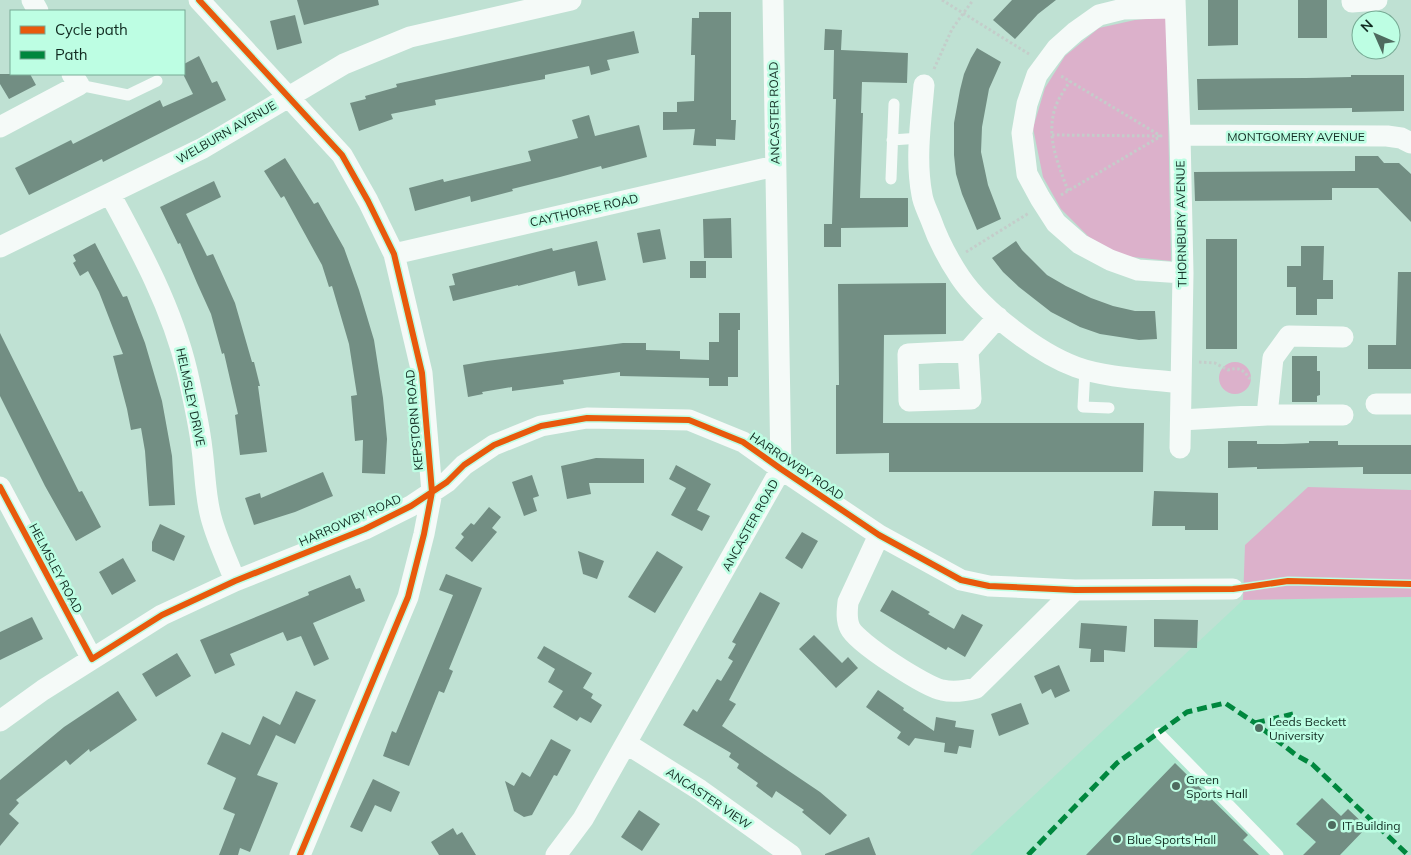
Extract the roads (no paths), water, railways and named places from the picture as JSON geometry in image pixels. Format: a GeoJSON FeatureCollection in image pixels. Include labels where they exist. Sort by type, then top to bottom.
{"type":"FeatureCollection","features":[{"type":"Feature","properties":{"kind":"street","name":"KEPSTORN ROAD"},"geometry":{"type":"LineString","coordinates":[[199,0],[342,155],[368,201],[394,254],[422,373],[432,492],[424,534],[408,597],[300,855]]}},
{"type":"Feature","properties":{"kind":"street","name":"WELBURN AVENUE"},"geometry":{"type":"LineString","coordinates":[[0,247],[203,148],[287,96],[344,64],[410,37],[518,5],[571,0]]}},
{"type":"Feature","properties":{"kind":"street","name":"ANCASTER ROAD"},"geometry":{"type":"LineString","coordinates":[[556,855],[583,819],[627,744],[781,470],[773,0]]}},
{"type":"Feature","properties":{"kind":"street"},"geometry":{"type":"LineString","coordinates":[[1352,0],[1352,2],[1377,0]]}},
{"type":"Feature","properties":{"kind":"street"},"geometry":{"type":"LineString","coordinates":[[1175,4],[1123,8],[1099,15],[1075,32],[1057,48],[1037,75],[1027,104],[1022,133],[1027,174],[1056,223],[1080,244],[1110,260],[1138,270],[1183,273]]}},
{"type":"Feature","properties":{"kind":"street","name":"THORNBURY AVENUE"},"geometry":{"type":"LineString","coordinates":[[1175,4],[1171,135],[1183,273],[1180,448]]}},
{"type":"Feature","properties":{"kind":"street"},"geometry":{"type":"LineString","coordinates":[[0,127],[76,80]]}},
{"type":"Feature","properties":{"kind":"street"},"geometry":{"type":"LineString","coordinates":[[924,85],[918,164],[922,196],[937,238],[961,278],[981,301],[1021,336],[1049,355],[1085,369],[1099,373],[1181,373]]}},
{"type":"Feature","properties":{"kind":"street","name":"MONTGOMERY AVENUE"},"geometry":{"type":"LineString","coordinates":[[1171,135],[1387,136],[1401,138],[1411,143]]}},
{"type":"Feature","properties":{"kind":"street","name":"CAYTHORPE ROAD"},"geometry":{"type":"LineString","coordinates":[[394,254],[775,166]]}},
{"type":"Feature","properties":{"kind":"street","name":"HELMSLEY DRIVE"},"geometry":{"type":"LineString","coordinates":[[110,194],[152,272],[175,331],[187,370],[195,407],[202,450],[205,486],[211,516],[235,581]]}},
{"type":"Feature","properties":{"kind":"street"},"geometry":{"type":"LineString","coordinates":[[968,351],[998,317]]}},
{"type":"Feature","properties":{"kind":"street"},"geometry":{"type":"LineString","coordinates":[[1267,415],[1273,358],[1289,336],[1343,337]]}},
{"type":"Feature","properties":{"kind":"street"},"geometry":{"type":"LineString","coordinates":[[1376,404],[1411,404]]}},
{"type":"Feature","properties":{"kind":"street"},"geometry":{"type":"LineString","coordinates":[[1181,420],[1267,415],[1343,415]]}},
{"type":"Feature","properties":{"kind":"street","name":"HARROWBY ROAD"},"geometry":{"type":"LineString","coordinates":[[0,721],[43,690],[162,615],[235,581],[365,529],[411,506],[447,482],[464,465],[494,445],[541,426],[587,418],[689,420],[743,442],[781,470],[879,535],[960,580],[989,586],[1075,590],[1233,589]]}},
{"type":"Feature","properties":{"kind":"street","name":"HELMSLEY ROAD"},"geometry":{"type":"LineString","coordinates":[[0,487],[92,659]]}},
{"type":"Feature","properties":{"kind":"street"},"geometry":{"type":"LineString","coordinates":[[879,535],[848,602],[847,611],[850,628],[854,635],[870,647],[925,684],[941,690],[956,692],[976,688],[1075,590]]}},
{"type":"Feature","properties":{"kind":"street","name":"ANCASTER VIEW"},"geometry":{"type":"LineString","coordinates":[[627,744],[700,790],[791,855]]}},
{"type":"Feature","properties":{"kind":"lane"},"geometry":{"type":"LineString","coordinates":[[76,80],[128,96],[157,81]]}},
{"type":"Feature","properties":{"kind":"lane"},"geometry":{"type":"LineString","coordinates":[[891,179],[894,104]]}},
{"type":"Feature","properties":{"kind":"lane"},"geometry":{"type":"LineString","coordinates":[[892,140],[920,138]]}},
{"type":"Feature","properties":{"kind":"lane"},"geometry":{"type":"LineString","coordinates":[[1085,369],[1083,407],[1109,408]]}},
{"type":"Feature","properties":{"kind":"lane"},"geometry":{"type":"LineString","coordinates":[[1159,733],[1278,855]]}},
{"type":"Feature","properties":{"kind":"place","name":"Leeds Beckett University"},"geometry":{"type":"Point","coordinates":[1259,728]}},
{"type":"Feature","properties":{"kind":"place","name":"Green Sports Hall"},"geometry":{"type":"Point","coordinates":[1176,786]}},
{"type":"Feature","properties":{"kind":"place","name":"IT Building"},"geometry":{"type":"Point","coordinates":[1332,825]}},
{"type":"Feature","properties":{"kind":"place","name":"Blue Sports Hall"},"geometry":{"type":"Point","coordinates":[1117,839]}}]}
